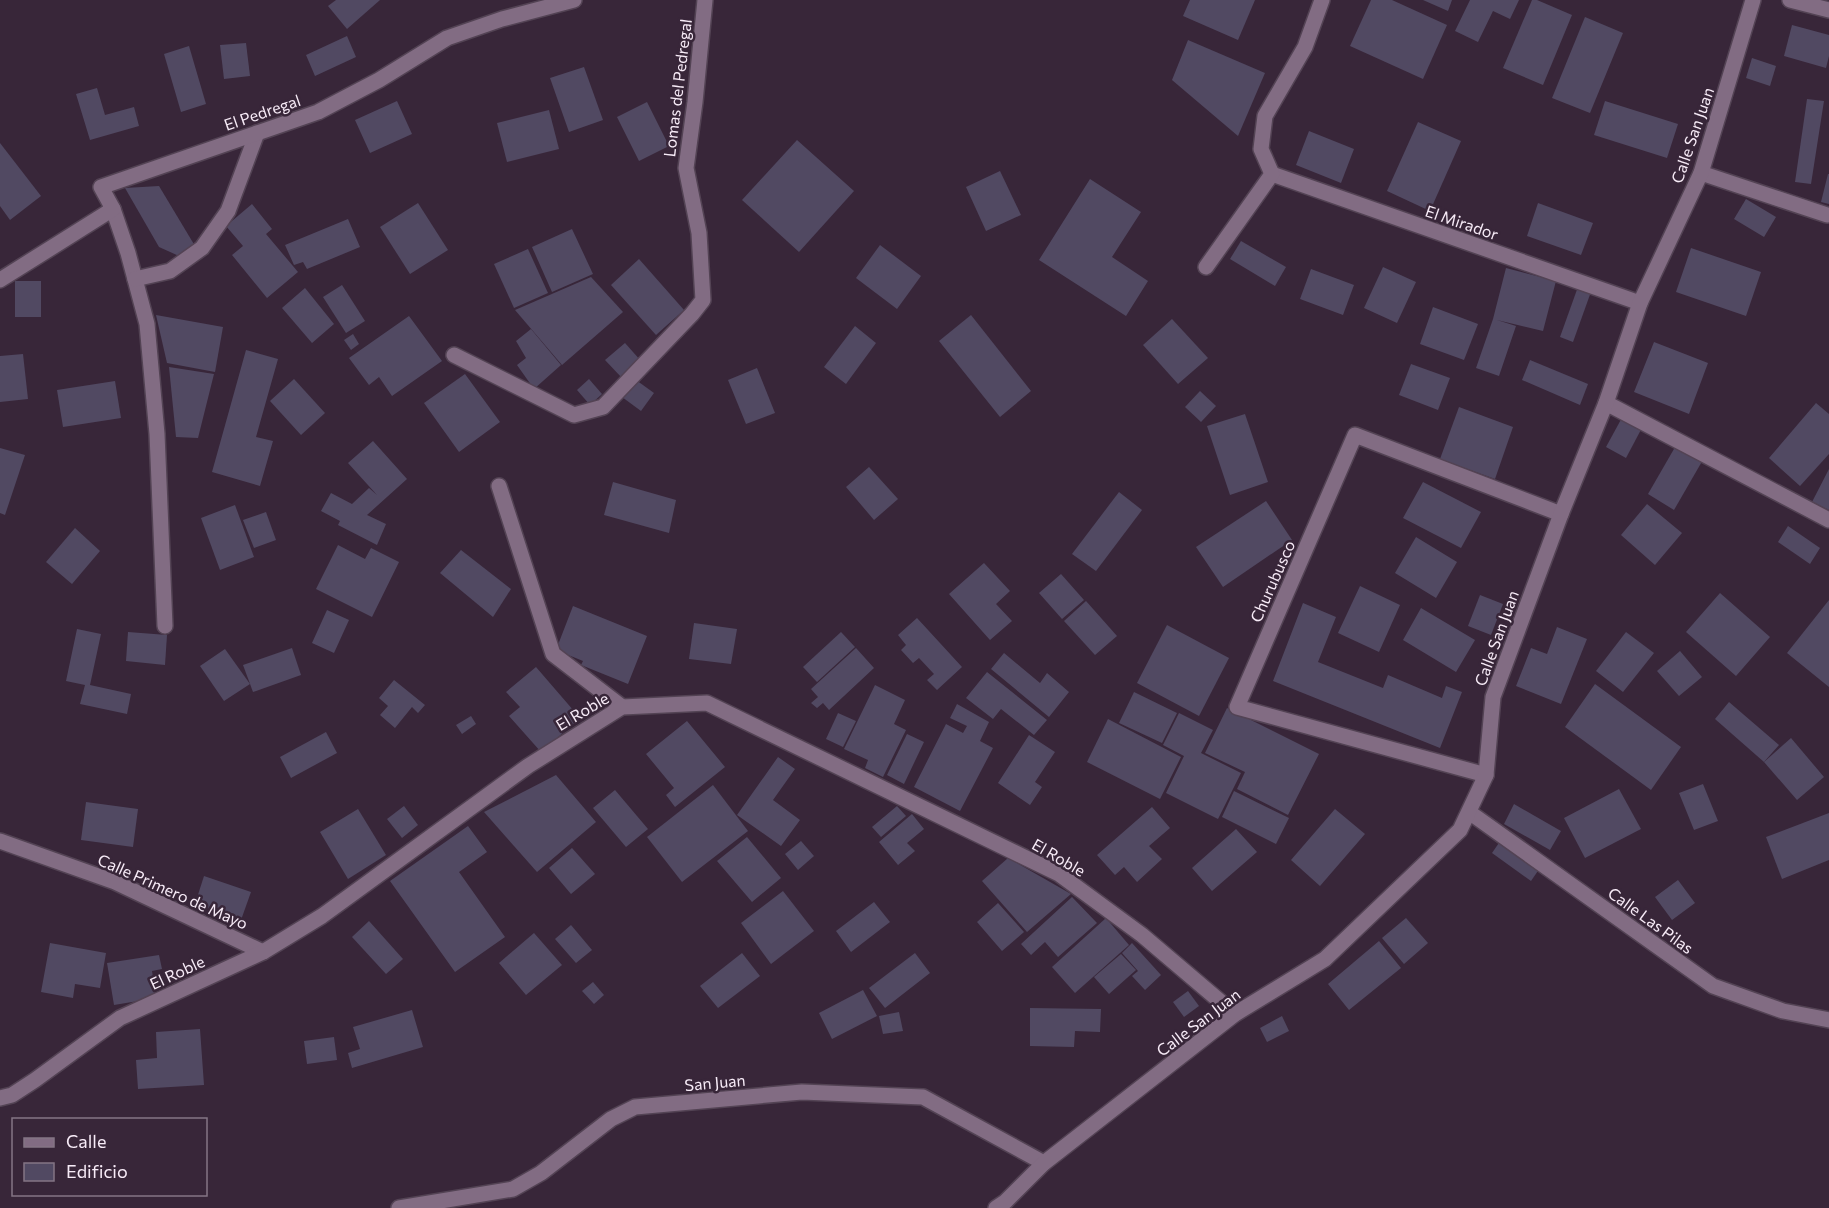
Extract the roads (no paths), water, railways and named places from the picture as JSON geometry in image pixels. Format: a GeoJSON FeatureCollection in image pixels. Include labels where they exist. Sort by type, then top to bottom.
{"type":"FeatureCollection","features":[{"type":"Feature","properties":{"kind":"street","name":"El Pedregal"},"geometry":{"type":"LineString","coordinates":[[113,208],[101,187],[318,112],[379,80],[447,38],[502,18],[574,0]]}},
{"type":"Feature","properties":{"kind":"street","name":"Lomas del Pedregal"},"geometry":{"type":"LineString","coordinates":[[454,355],[574,415],[603,407],[660,349],[703,300],[699,233],[686,168],[705,0]]}},
{"type":"Feature","properties":{"kind":"street"},"geometry":{"type":"LineString","coordinates":[[1206,267],[1272,174],[1261,149],[1265,116],[1305,47],[1322,0]]}},
{"type":"Feature","properties":{"kind":"street","name":"Calle San Juan"},"geometry":{"type":"LineString","coordinates":[[1004,1206],[1044,1163],[1235,1014],[1325,959],[1460,830],[1486,775],[1493,697],[1561,514],[1606,403],[1640,303],[1701,173],[1753,0]]}},
{"type":"Feature","properties":{"kind":"street"},"geometry":{"type":"LineString","coordinates":[[1790,0],[1829,10]]}},
{"type":"Feature","properties":{"kind":"street"},"geometry":{"type":"LineString","coordinates":[[135,279],[170,271],[202,248],[228,211],[257,133]]}},
{"type":"Feature","properties":{"kind":"street"},"geometry":{"type":"LineString","coordinates":[[1701,173],[1827,215]]}},
{"type":"Feature","properties":{"kind":"street","name":"El Mirador"},"geometry":{"type":"LineString","coordinates":[[1272,174],[1640,303]]}},
{"type":"Feature","properties":{"kind":"street"},"geometry":{"type":"LineString","coordinates":[[0,280],[113,208],[147,324],[157,434],[165,626]]}},
{"type":"Feature","properties":{"kind":"street"},"geometry":{"type":"LineString","coordinates":[[1606,403],[1829,520]]}},
{"type":"Feature","properties":{"kind":"street","name":"Churubusco"},"geometry":{"type":"LineString","coordinates":[[1486,775],[1237,707],[1355,435],[1561,514]]}},
{"type":"Feature","properties":{"kind":"street"},"geometry":{"type":"LineString","coordinates":[[499,486],[553,654],[622,707]]}},
{"type":"Feature","properties":{"kind":"street","name":"El Roble"},"geometry":{"type":"LineString","coordinates":[[0,1098],[12,1095],[35,1080],[120,1018],[263,952],[322,916],[528,766],[622,707],[707,703],[1059,874],[1142,935],[1235,1014]]}},
{"type":"Feature","properties":{"kind":"street","name":"Calle Las Pilas"},"geometry":{"type":"LineString","coordinates":[[1469,812],[1713,986],[1783,1011],[1829,1020]]}},
{"type":"Feature","properties":{"kind":"street","name":"Calle Primero de Mayo"},"geometry":{"type":"LineString","coordinates":[[0,841],[115,882],[263,952]]}},
{"type":"Feature","properties":{"kind":"street","name":"San Juan"},"geometry":{"type":"LineString","coordinates":[[399,1208],[436,1205],[513,1189],[541,1173],[610,1119],[635,1107],[802,1092],[922,1097],[1044,1163]]}}]}
